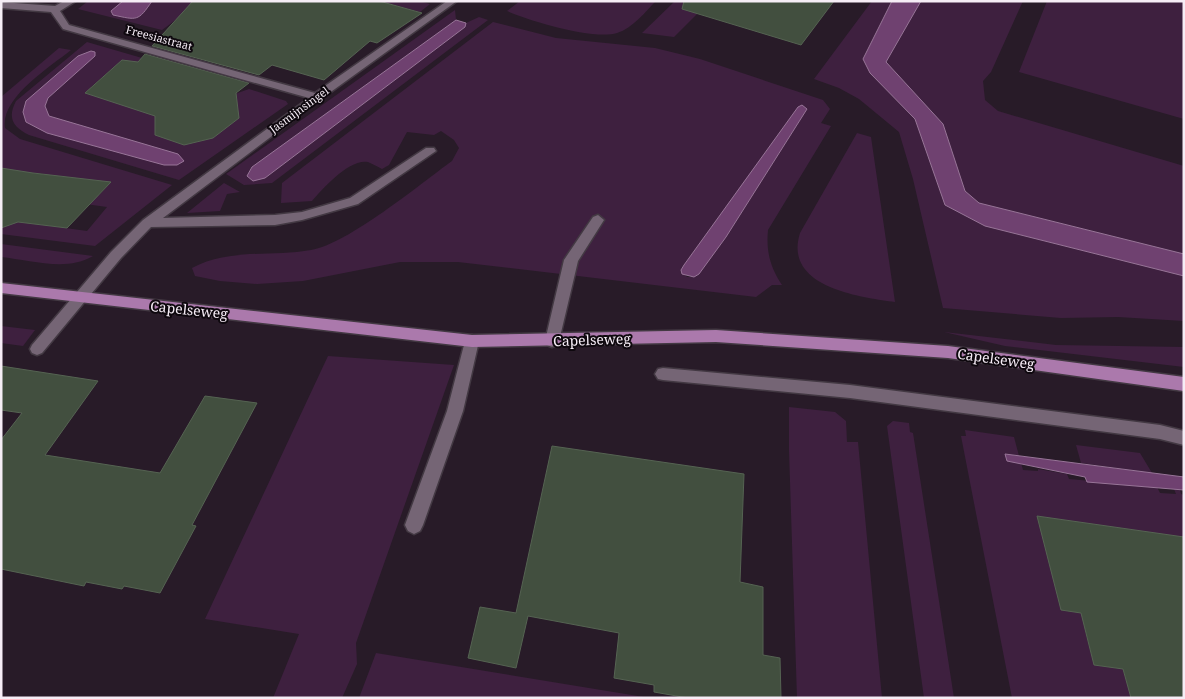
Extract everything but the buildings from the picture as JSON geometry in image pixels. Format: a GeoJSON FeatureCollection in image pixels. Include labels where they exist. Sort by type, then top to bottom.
{"type":"FeatureCollection","features":[{"type":"Feature","properties":{"kind":"main road","name":"Capelseweg"},"geometry":{"type":"LineString","coordinates":[[1,288],[472,341],[552,342],[726,336],[948,352],[1184,384]]}},
{"type":"Feature","properties":{"kind":"street"},"geometry":{"type":"LineString","coordinates":[[1,5],[55,10],[72,1]]}},
{"type":"Feature","properties":{"kind":"street","name":"Jasmijnsingel"},"geometry":{"type":"LineString","coordinates":[[37,349],[116,255],[148,223],[316,97],[453,1]]}},
{"type":"Feature","properties":{"kind":"street","name":"Freesiastraat"},"geometry":{"type":"LineString","coordinates":[[55,10],[66,27],[158,51],[316,97]]}},
{"type":"Feature","properties":{"kind":"street"},"geometry":{"type":"LineString","coordinates":[[148,223],[275,220],[302,216],[354,201],[430,151]]}},
{"type":"Feature","properties":{"kind":"street"},"geometry":{"type":"LineString","coordinates":[[552,342],[571,260],[598,220]]}},
{"type":"Feature","properties":{"kind":"street"},"geometry":{"type":"LineString","coordinates":[[414,525],[456,410],[468,369],[472,341]]}},
{"type":"Feature","properties":{"kind":"street"},"geometry":{"type":"LineString","coordinates":[[663,374],[762,382],[969,406],[1160,432],[1184,438]]}},
{"type":"Feature","properties":{"kind":"shaded area"},"geometry":{"type":"Polygon","coordinates":[[[88,1],[123,1],[111,11],[113,15],[136,18],[143,13],[152,1],[201,1],[162,30],[78,9],[88,1]]]}},
{"type":"Feature","properties":{"kind":"shaded area"},"geometry":{"type":"Polygon","coordinates":[[[123,1],[152,1],[143,13],[136,18],[113,15],[111,11],[123,1]]]}},
{"type":"Feature","properties":{"kind":"shaded area"},"geometry":{"type":"Polygon","coordinates":[[[380,1],[419,1],[430,4],[420,12],[380,1]]]}},
{"type":"Feature","properties":{"kind":"shaded area"},"geometry":{"type":"Polygon","coordinates":[[[520,1],[656,1],[623,31],[593,34],[531,20],[507,11],[520,1]]]}},
{"type":"Feature","properties":{"kind":"shaded area"},"geometry":{"type":"Polygon","coordinates":[[[675,1],[710,1],[674,37],[642,33],[675,1]]]}},
{"type":"Feature","properties":{"kind":"shaded area"},"geometry":{"type":"Polygon","coordinates":[[[872,1],[892,1],[863,59],[870,73],[915,119],[945,205],[985,226],[1184,276],[1184,321],[1118,317],[1061,318],[943,308],[913,179],[899,132],[859,99],[839,88],[814,79],[872,1]]]}},
{"type":"Feature","properties":{"kind":"shaded area"},"geometry":{"type":"Polygon","coordinates":[[[892,1],[921,1],[886,62],[943,124],[965,191],[979,203],[1184,254],[1184,276],[985,226],[945,205],[915,119],[870,73],[863,59],[892,1]]]}},
{"type":"Feature","properties":{"kind":"shaded area"},"geometry":{"type":"Polygon","coordinates":[[[921,1],[1023,1],[991,72],[983,81],[985,100],[998,111],[1184,166],[1184,254],[979,203],[965,191],[943,124],[886,62],[921,1]]]}},
{"type":"Feature","properties":{"kind":"shaded area"},"geometry":{"type":"Polygon","coordinates":[[[1047,1],[1184,1],[1184,119],[1019,72],[1047,1]]]}},
{"type":"Feature","properties":{"kind":"shaded area"},"geometry":{"type":"Polygon","coordinates":[[[455,10],[456,20],[252,167],[247,176],[265,178],[465,27],[466,23],[479,17],[488,20],[272,183],[244,185],[226,174],[455,10]]]}},
{"type":"Feature","properties":{"kind":"shaded area"},"geometry":{"type":"Polygon","coordinates":[[[456,20],[466,23],[465,27],[265,178],[253,181],[247,176],[252,167],[456,20]]]}},
{"type":"Feature","properties":{"kind":"shaded area"},"geometry":{"type":"Polygon","coordinates":[[[493,22],[556,38],[655,48],[700,59],[823,100],[830,109],[821,123],[831,126],[768,230],[770,259],[774,272],[782,285],[772,285],[756,297],[458,262],[400,262],[303,281],[257,284],[220,281],[195,276],[192,268],[221,258],[236,255],[311,250],[344,237],[383,212],[452,161],[459,148],[454,140],[441,131],[434,135],[407,132],[389,165],[382,169],[368,162],[353,165],[345,169],[322,189],[312,201],[281,203],[282,183],[493,22]],[[799,106],[684,265],[681,270],[687,277],[694,277],[698,274],[726,237],[807,109],[799,106]]]}},
{"type":"Feature","properties":{"kind":"shaded area"},"geometry":{"type":"Polygon","coordinates":[[[87,42],[228,83],[122,60],[91,87],[159,117],[155,119],[155,135],[183,144],[213,138],[238,118],[235,94],[249,89],[286,101],[288,104],[179,180],[29,135],[19,129],[12,117],[16,101],[87,42]]]}},
{"type":"Feature","properties":{"kind":"shaded area"},"geometry":{"type":"Polygon","coordinates":[[[59,48],[71,50],[28,84],[18,95],[10,106],[5,128],[20,139],[172,185],[95,246],[1,234],[1,226],[6,226],[15,221],[87,231],[107,207],[78,203],[87,194],[99,195],[110,183],[61,176],[48,188],[44,174],[34,173],[11,195],[1,175],[1,97],[59,48]]]}},
{"type":"Feature","properties":{"kind":"shaded area"},"geometry":{"type":"Polygon","coordinates":[[[91,51],[95,52],[95,56],[48,98],[45,106],[49,116],[178,154],[184,161],[177,165],[164,165],[47,133],[26,122],[23,112],[26,101],[78,56],[91,51]]]}},
{"type":"Feature","properties":{"kind":"shaded area"},"geometry":{"type":"Polygon","coordinates":[[[802,105],[807,109],[726,237],[699,274],[694,277],[682,274],[681,270],[684,265],[798,107],[802,105]]]}},
{"type":"Feature","properties":{"kind":"shaded area"},"geometry":{"type":"Polygon","coordinates":[[[857,133],[871,137],[895,302],[863,297],[828,286],[813,277],[803,266],[798,251],[800,233],[857,133]]]}},
{"type":"Feature","properties":{"kind":"shaded area"},"geometry":{"type":"Polygon","coordinates":[[[224,183],[240,192],[227,194],[220,211],[187,213],[224,183]]]}},
{"type":"Feature","properties":{"kind":"shaded area"},"geometry":{"type":"Polygon","coordinates":[[[1,244],[93,256],[83,261],[72,263],[48,264],[1,257],[1,244]]]}},
{"type":"Feature","properties":{"kind":"shaded area"},"geometry":{"type":"Polygon","coordinates":[[[1,326],[35,330],[23,346],[1,343],[1,326]]]}},
{"type":"Feature","properties":{"kind":"shaded area"},"geometry":{"type":"Polygon","coordinates":[[[944,332],[1056,345],[1184,347],[1184,367],[1005,346],[944,332]]]}},
{"type":"Feature","properties":{"kind":"shaded area"},"geometry":{"type":"Polygon","coordinates":[[[328,356],[454,365],[356,643],[357,664],[342,698],[273,698],[299,634],[205,619],[328,356]]]}},
{"type":"Feature","properties":{"kind":"shaded area"},"geometry":{"type":"Polygon","coordinates":[[[789,407],[835,412],[846,421],[847,442],[858,442],[882,698],[797,698],[789,407]]]}},
{"type":"Feature","properties":{"kind":"shaded area"},"geometry":{"type":"Polygon","coordinates":[[[893,421],[909,423],[910,432],[913,433],[954,698],[924,698],[887,426],[893,421]]]}},
{"type":"Feature","properties":{"kind":"shaded area"},"geometry":{"type":"Polygon","coordinates":[[[965,430],[1014,437],[1019,456],[1006,454],[1007,461],[1021,463],[1023,470],[1038,471],[1038,469],[1067,474],[1069,479],[1157,487],[1160,493],[1176,494],[1174,489],[1180,490],[1181,494],[1184,495],[1184,544],[1085,630],[1094,665],[1123,669],[1131,698],[1012,698],[961,436],[966,436],[965,430]]]}},
{"type":"Feature","properties":{"kind":"shaded area"},"geometry":{"type":"Polygon","coordinates":[[[1076,445],[1140,453],[1152,473],[1081,463],[1076,445]]]}},
{"type":"Feature","properties":{"kind":"shaded area"},"geometry":{"type":"Polygon","coordinates":[[[1005,454],[1184,477],[1184,490],[1087,482],[1085,477],[1007,461],[1005,454]]]}},
{"type":"Feature","properties":{"kind":"shaded area"},"geometry":{"type":"Polygon","coordinates":[[[376,653],[650,698],[359,698],[376,653]]]}}]}
